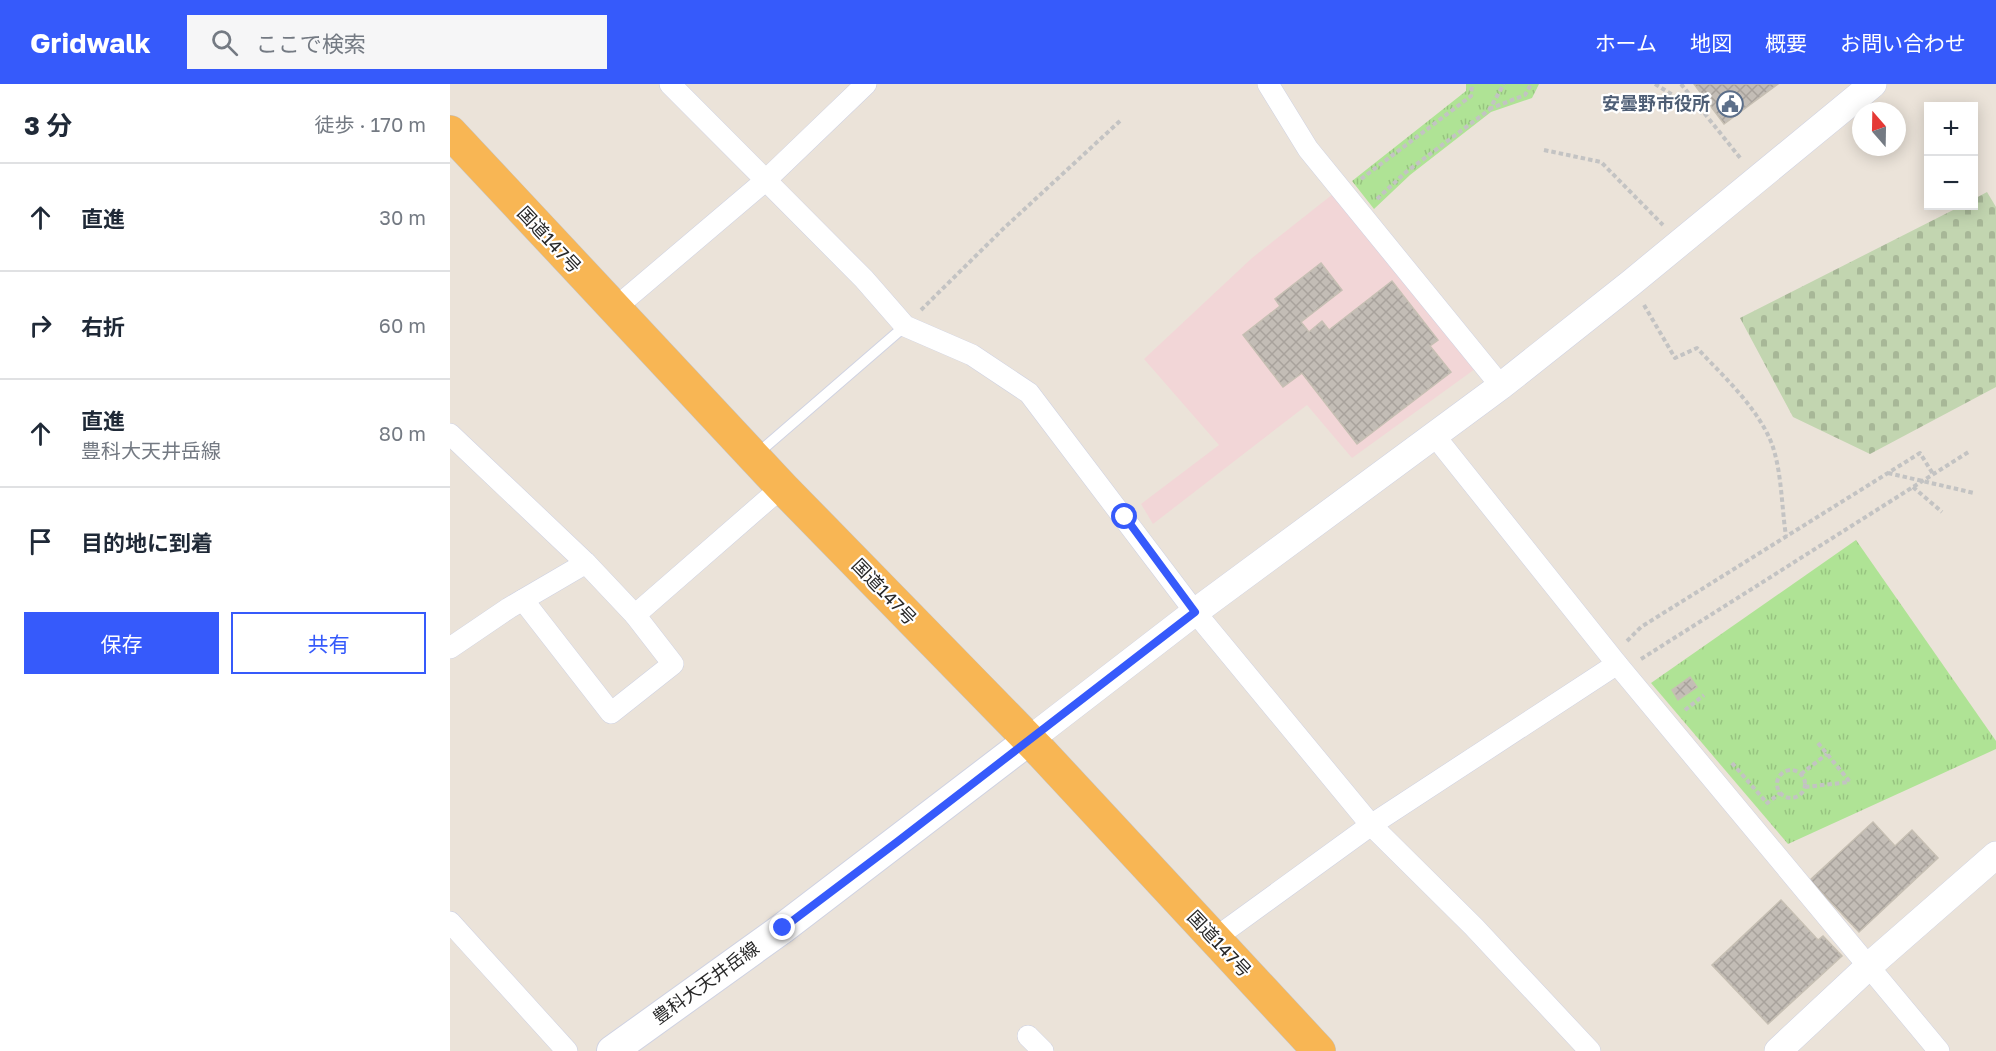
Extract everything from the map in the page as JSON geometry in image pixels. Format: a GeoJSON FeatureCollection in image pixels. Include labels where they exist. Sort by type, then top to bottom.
{"type":"FeatureCollection","features":[{"type":"Feature","properties":{"kind":"highway","name":"国道147号"},"geometry":{"type":"LineString","coordinates":[[450,132],[782,487],[1029,740],[1319,1051]]}},
{"type":"Feature","properties":{"kind":"main road","name":"豊科大天井岳線"},"geometry":{"type":"LineString","coordinates":[[612,1051],[783,928],[1029,740]]}},
{"type":"Feature","properties":{"kind":"street"},"geometry":{"type":"LineString","coordinates":[[670,84],[864,279],[905,326],[972,355],[1029,393],[1195,612],[1371,825],[1474,927],[1590,1051]]}},
{"type":"Feature","properties":{"kind":"street"},"geometry":{"type":"LineString","coordinates":[[614,309],[765,181],[866,84]]}},
{"type":"Feature","properties":{"kind":"street"},"geometry":{"type":"LineString","coordinates":[[1268,84],[1308,149],[1501,386]]}},
{"type":"Feature","properties":{"kind":"street"},"geometry":{"type":"LineString","coordinates":[[1029,740],[1195,612],[1501,386],[1631,284],[1873,84]]}},
{"type":"Feature","properties":{"kind":"street"},"geometry":{"type":"LineString","coordinates":[[450,434],[586,563],[635,615],[673,664],[611,713],[523,600]]}},
{"type":"Feature","properties":{"kind":"street"},"geometry":{"type":"LineString","coordinates":[[1434,435],[1620,667],[1939,1051]]}},
{"type":"Feature","properties":{"kind":"street"},"geometry":{"type":"LineString","coordinates":[[635,615],[782,487]]}},
{"type":"Feature","properties":{"kind":"street"},"geometry":{"type":"LineString","coordinates":[[450,648],[523,600],[586,563]]}},
{"type":"Feature","properties":{"kind":"street"},"geometry":{"type":"LineString","coordinates":[[1214,939],[1371,825],[1620,667]]}},
{"type":"Feature","properties":{"kind":"street"},"geometry":{"type":"LineString","coordinates":[[1778,1051],[1869,966],[1994,859]]}},
{"type":"Feature","properties":{"kind":"street"},"geometry":{"type":"LineString","coordinates":[[450,922],[567,1051]]}},
{"type":"Feature","properties":{"kind":"lane"},"geometry":{"type":"LineString","coordinates":[[754,457],[905,326]]}},
{"type":"Feature","properties":{"kind":"path"},"geometry":{"type":"LineString","coordinates":[[1344,193],[1470,96],[1472,84]]}},
{"type":"Feature","properties":{"kind":"path"},"geometry":{"type":"LineString","coordinates":[[1489,110],[1504,84]]}},
{"type":"Feature","properties":{"kind":"path"},"geometry":{"type":"LineString","coordinates":[[1361,214],[1406,172],[1489,110],[1525,95],[1531,84]]}},
{"type":"Feature","properties":{"kind":"path"},"geometry":{"type":"LineString","coordinates":[[1655,84],[1705,115]]}},
{"type":"Feature","properties":{"kind":"path"},"geometry":{"type":"LineString","coordinates":[[1681,84],[1744,162]]}},
{"type":"Feature","properties":{"kind":"path"},"geometry":{"type":"LineString","coordinates":[[905,326],[1003,229],[1121,120]]}},
{"type":"Feature","properties":{"kind":"path"},"geometry":{"type":"LineString","coordinates":[[1544,150],[1601,162],[1666,227]]}},
{"type":"Feature","properties":{"kind":"path"},"geometry":{"type":"LineString","coordinates":[[1631,284],[1675,358],[1697,348],[1750,407],[1768,434],[1777,463],[1786,536]]}},
{"type":"Feature","properties":{"kind":"path"},"geometry":{"type":"LineString","coordinates":[[1620,667],[1970,451]]}},
{"type":"Feature","properties":{"kind":"path"},"geometry":{"type":"LineString","coordinates":[[1641,627],[1920,453],[1934,474]]}},
{"type":"Feature","properties":{"kind":"path"},"geometry":{"type":"LineString","coordinates":[[1887,473],[1974,493]]}},
{"type":"Feature","properties":{"kind":"path"},"geometry":{"type":"LineString","coordinates":[[1913,487],[1942,512]]}},
{"type":"Feature","properties":{"kind":"path"},"geometry":{"type":"LineString","coordinates":[[1804,787],[1850,782],[1818,743]]}},
{"type":"Feature","properties":{"kind":"path"},"geometry":{"type":"LineString","coordinates":[[1801,774],[1827,754]]}},
{"type":"Feature","properties":{"kind":"path"},"geometry":{"type":"LineString","coordinates":[[1793,770],[1801,774],[1804,778],[1804,787],[1800,795],[1792,798],[1783,796],[1777,789],[1777,779],[1783,772],[1793,770]]}},
{"type":"Feature","properties":{"kind":"shaded area"},"geometry":{"type":"Polygon","coordinates":[[[1333,194],[1475,369],[1352,458],[1307,405],[1153,524],[1141,504],[1219,445],[1144,359],[1252,258],[1333,194]]]}},
{"type":"Feature","properties":{"kind":"green space"},"geometry":{"type":"Polygon","coordinates":[[[1466,84],[1539,84],[1532,98],[1491,112],[1410,175],[1374,209],[1352,181],[1466,91],[1466,84]]]}},
{"type":"Feature","properties":{"kind":"green space"},"geometry":{"type":"Polygon","coordinates":[[[1987,192],[1996,207],[1996,387],[1870,454],[1793,417],[1740,318],[1953,210],[1978,210],[1978,197],[1987,192]]]}},
{"type":"Feature","properties":{"kind":"green space"},"geometry":{"type":"Polygon","coordinates":[[[1856,540],[1996,741],[1996,749],[1788,844],[1651,683],[1856,540]]]}},
{"type":"Feature","properties":{"kind":"building","name":"安曇野市役所"},"geometry":{"type":"Polygon","coordinates":[[[1694,84],[1778,84],[1724,124],[1694,84]]]}},
{"type":"Feature","properties":{"kind":"building"},"geometry":{"type":"Polygon","coordinates":[[[1321,263],[1342,290],[1301,322],[1309,332],[1322,321],[1329,330],[1392,281],[1438,340],[1430,346],[1451,372],[1357,444],[1302,373],[1283,387],[1243,335],[1280,306],[1275,299],[1321,263]]]}},
{"type":"Feature","properties":{"kind":"building"},"geometry":{"type":"Polygon","coordinates":[[[1690,677],[1697,687],[1678,700],[1672,690],[1690,677]]]}},
{"type":"Feature","properties":{"kind":"building"},"geometry":{"type":"Polygon","coordinates":[[[1873,822],[1895,846],[1912,830],[1938,858],[1859,932],[1810,880],[1873,822]]]}},
{"type":"Feature","properties":{"kind":"building"},"geometry":{"type":"Polygon","coordinates":[[[1781,900],[1818,940],[1823,936],[1842,956],[1768,1024],[1712,965],[1781,900]]]}},
{"type":"Feature","properties":{"kind":"place","name":"安曇野市役所"},"geometry":{"type":"Point","coordinates":[1730,104]}},
{"type":"Feature","properties":{"kind":"route"},"geometry":{"type":"LineString","coordinates":[[783,928],[1195,612],[1125,517]]}}]}
